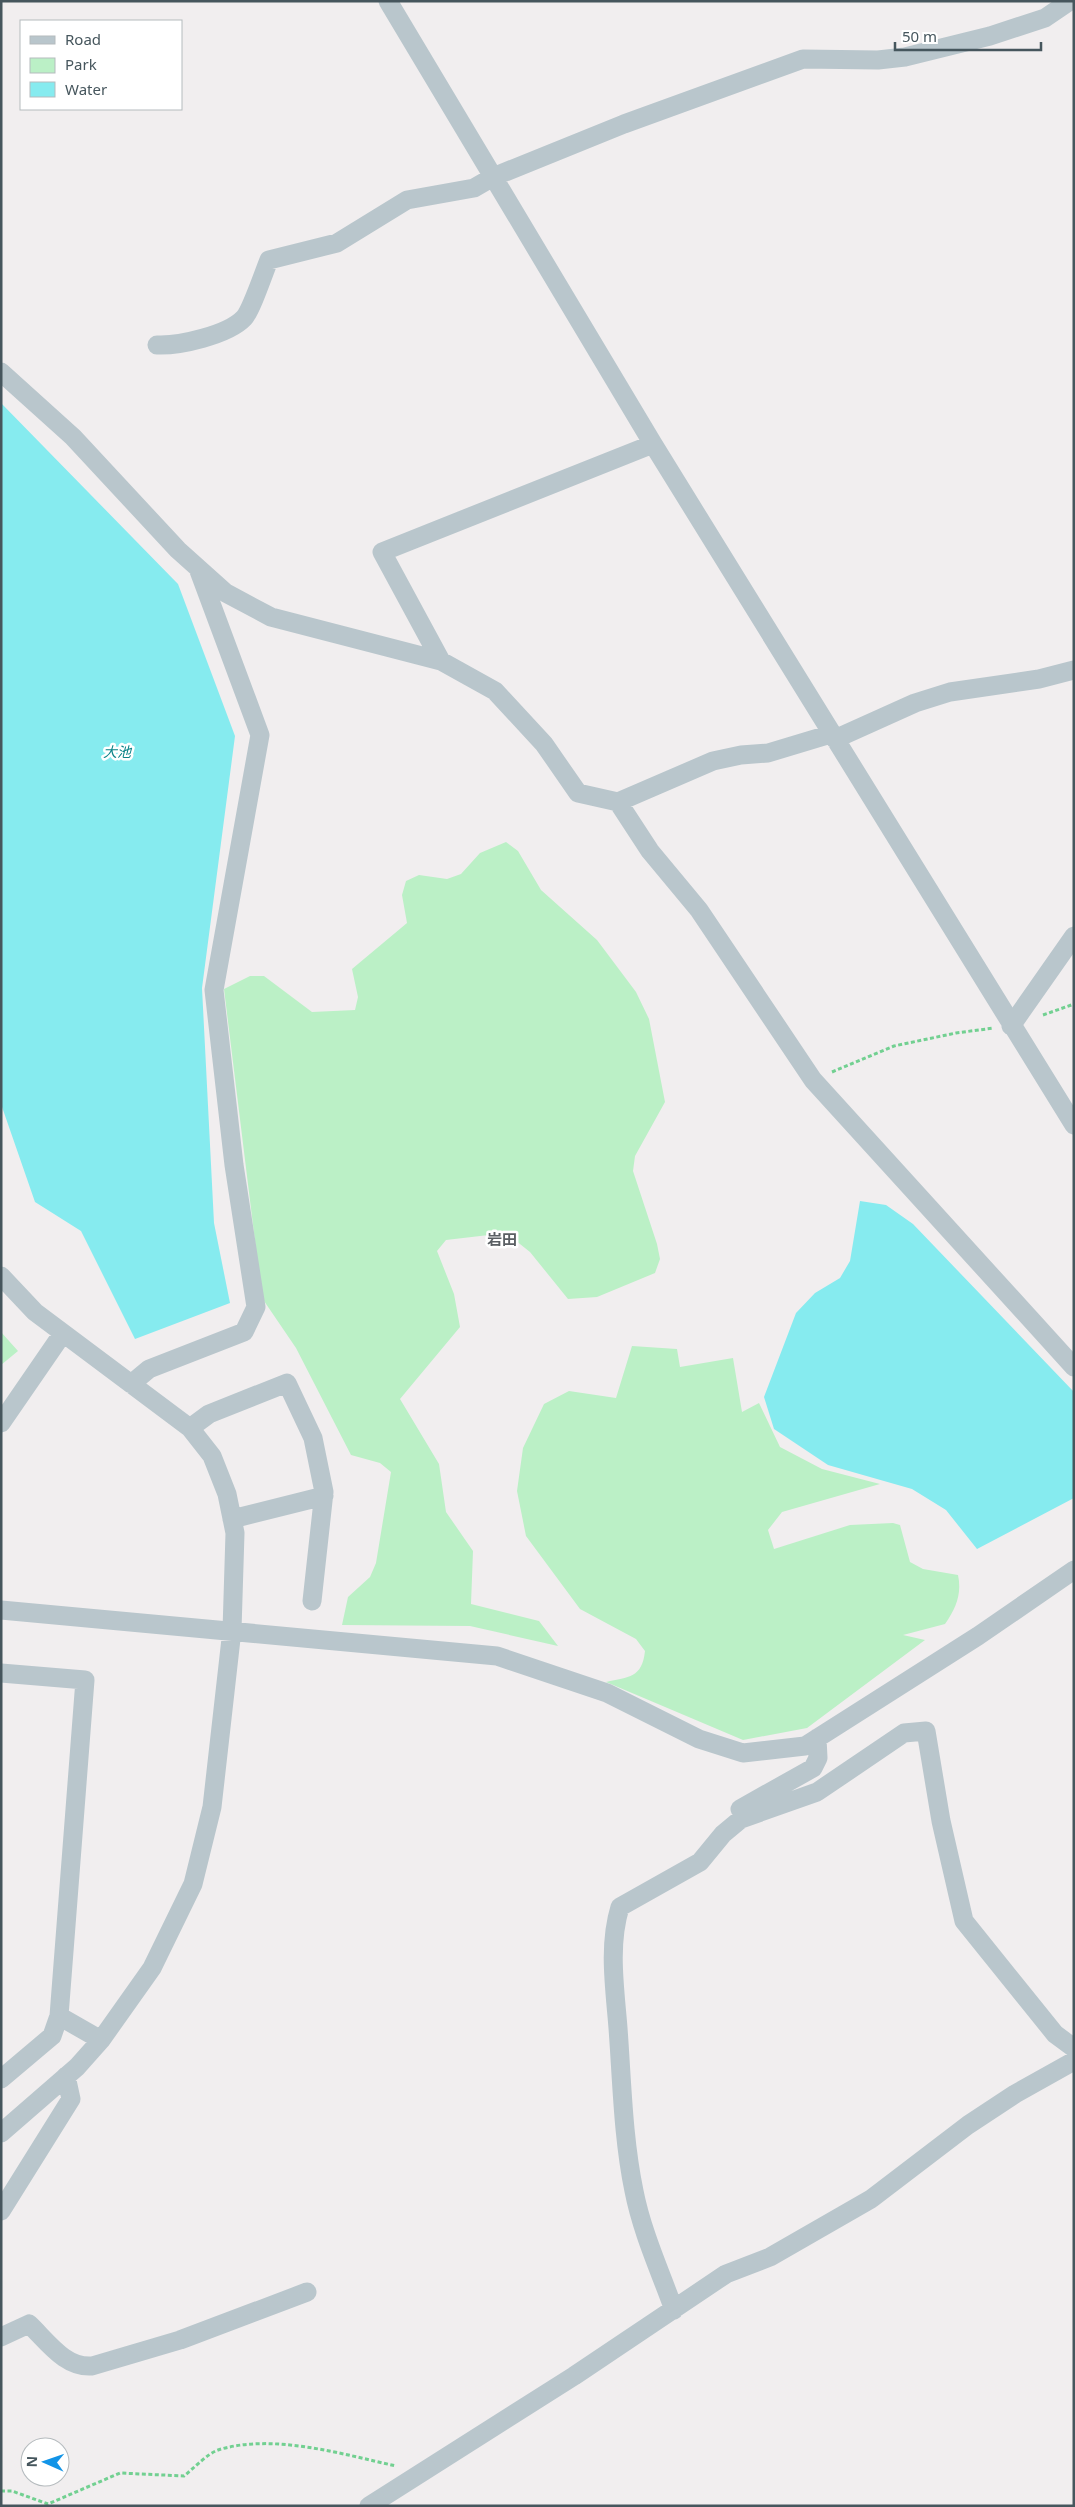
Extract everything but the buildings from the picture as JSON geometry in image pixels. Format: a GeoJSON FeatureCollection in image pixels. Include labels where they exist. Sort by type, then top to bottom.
{"type":"FeatureCollection","features":[{"type":"Feature","properties":{"kind":"street"},"geometry":{"type":"LineString","coordinates":[[388,1],[653,444],[1011,1026],[1074,1125]]}},
{"type":"Feature","properties":{"kind":"street"},"geometry":{"type":"LineString","coordinates":[[156,346],[172,346],[216,334],[245,317],[269,260],[337,243],[407,200],[474,188],[493,177],[624,124],[803,59],[878,60],[905,57],[990,36],[1045,18],[1070,1]]}},
{"type":"Feature","properties":{"kind":"street"},"geometry":{"type":"LineString","coordinates":[[1,372],[73,437],[178,550],[226,593],[271,617],[441,661],[494,691],[544,744],[578,793],[618,802],[713,761],[741,755],[768,753],[833,737],[915,703],[950,692],[1039,679],[1074,670]]}},
{"type":"Feature","properties":{"kind":"street"},"geometry":{"type":"LineString","coordinates":[[441,661],[382,552],[653,444]]}},
{"type":"Feature","properties":{"kind":"street"},"geometry":{"type":"LineString","coordinates":[[131,1384],[149,1369],[244,1332],[256,1307],[234,1165],[214,990],[260,735],[198,568]]}},
{"type":"Feature","properties":{"kind":"street"},"geometry":{"type":"LineString","coordinates":[[618,802],[650,850],[699,910],[813,1080],[1074,1367]]}},
{"type":"Feature","properties":{"kind":"street"},"geometry":{"type":"LineString","coordinates":[[1011,1026],[1074,936]]}},
{"type":"Feature","properties":{"kind":"street"},"geometry":{"type":"LineString","coordinates":[[1,1276],[35,1312],[190,1428],[212,1456],[227,1494],[235,1533],[232,1630],[212,1807],[193,1884],[152,1968],[101,2040],[66,2076],[1,2133]]}},
{"type":"Feature","properties":{"kind":"street"},"geometry":{"type":"LineString","coordinates":[[1,1423],[62,1332]]}},
{"type":"Feature","properties":{"kind":"street"},"geometry":{"type":"LineString","coordinates":[[190,1428],[209,1414],[287,1383],[313,1438],[324,1496],[312,1601]]}},
{"type":"Feature","properties":{"kind":"street"},"geometry":{"type":"LineString","coordinates":[[232,1519],[324,1496]]}},
{"type":"Feature","properties":{"kind":"street"},"geometry":{"type":"LineString","coordinates":[[1,1610],[497,1656],[607,1693],[698,1739],[743,1753],[805,1746],[978,1636],[1074,1570]]}},
{"type":"Feature","properties":{"kind":"street"},"geometry":{"type":"LineString","coordinates":[[1,1672],[85,1680],[59,2016],[52,2036],[1,2079]]}},
{"type":"Feature","properties":{"kind":"street"},"geometry":{"type":"LineString","coordinates":[[674,2310],[644,2226],[634,2192],[628,2156],[613,1973],[616,1922],[620,1907],[700,1862],[723,1834],[741,1819],[817,1792],[904,1733],[926,1731],[941,1821],[964,1921],[1055,2034],[1074,2048]]}},
{"type":"Feature","properties":{"kind":"street"},"geometry":{"type":"LineString","coordinates":[[733,1826],[736,1811],[813,1768],[818,1758],[817,1738]]}},
{"type":"Feature","properties":{"kind":"street"},"geometry":{"type":"LineString","coordinates":[[59,2016],[101,2040]]}},
{"type":"Feature","properties":{"kind":"street"},"geometry":{"type":"LineString","coordinates":[[369,2506],[674,2310],[726,2274],[770,2257],[871,2199],[968,2125],[1015,2094],[1074,2061]]}},
{"type":"Feature","properties":{"kind":"street"},"geometry":{"type":"LineString","coordinates":[[1,2211],[71,2099],[66,2076]]}},
{"type":"Feature","properties":{"kind":"street"},"geometry":{"type":"LineString","coordinates":[[1,2337],[29,2324],[69,2362],[80,2366],[92,2366],[180,2340],[308,2292]]}},
{"type":"Feature","properties":{"kind":"path"},"geometry":{"type":"LineString","coordinates":[[813,1080],[894,1046],[956,1032],[1011,1026]]}},
{"type":"Feature","properties":{"kind":"path"},"geometry":{"type":"LineString","coordinates":[[1,2491],[12,2491],[48,2504],[120,2474],[184,2476],[216,2450],[258,2444],[320,2450],[424,2472]]}},
{"type":"Feature","properties":{"kind":"green space"},"geometry":{"type":"Polygon","coordinates":[[[506,842],[518,851],[541,890],[597,940],[636,992],[649,1019],[665,1102],[635,1156],[633,1171],[657,1244],[660,1259],[655,1273],[597,1297],[568,1299],[530,1252],[506,1233],[446,1240],[437,1251],[454,1294],[460,1327],[400,1399],[439,1464],[446,1512],[473,1551],[471,1604],[539,1621],[558,1646],[470,1626],[342,1625],[348,1597],[370,1577],[376,1563],[391,1472],[380,1463],[351,1455],[296,1348],[262,1298],[224,989],[250,976],[264,976],[312,1012],[355,1010],[358,997],[352,969],[407,923],[402,895],[406,881],[419,875],[447,879],[461,874],[480,853],[506,842]]]}},
{"type":"Feature","properties":{"kind":"green space"},"geometry":{"type":"Polygon","coordinates":[[[1,1332],[18,1351],[1,1365],[1,1332]]]}},
{"type":"Feature","properties":{"kind":"green space"},"geometry":{"type":"Polygon","coordinates":[[[632,1346],[677,1349],[680,1367],[733,1358],[742,1412],[759,1403],[780,1447],[822,1469],[880,1484],[782,1512],[768,1530],[774,1549],[850,1525],[893,1523],[900,1525],[910,1562],[923,1569],[958,1575],[959,1595],[945,1624],[903,1635],[925,1640],[807,1728],[743,1740],[606,1682],[633,1675],[641,1667],[645,1651],[636,1639],[580,1609],[526,1536],[517,1491],[523,1448],[544,1404],[569,1391],[616,1398],[632,1346]]]}},
{"type":"Feature","properties":{"kind":"water","name":"大池"},"geometry":{"type":"Polygon","coordinates":[[[1,403],[178,584],[235,736],[202,988],[214,1223],[230,1303],[135,1339],[81,1231],[35,1202],[1,1104],[1,403]]]}},
{"type":"Feature","properties":{"kind":"water"},"geometry":{"type":"Polygon","coordinates":[[[860,1201],[886,1205],[913,1224],[1074,1392],[1074,1498],[977,1549],[946,1510],[912,1489],[828,1465],[774,1429],[764,1397],[796,1313],[815,1293],[840,1278],[850,1261],[860,1201]]]}},
{"type":"Feature","properties":{"kind":"district","name":"岩田"},"geometry":{"type":"Point","coordinates":[502,1239]}}]}
